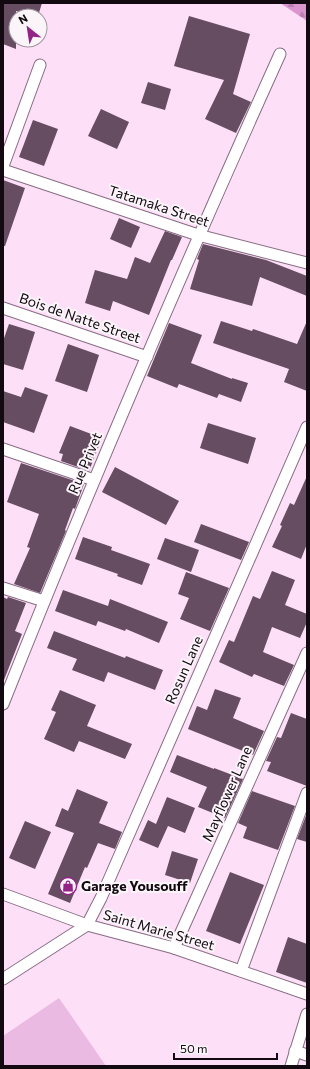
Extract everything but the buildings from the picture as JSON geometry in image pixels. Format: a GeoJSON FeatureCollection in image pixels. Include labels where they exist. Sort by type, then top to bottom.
{"type":"FeatureCollection","features":[{"type":"Feature","properties":{"kind":"street","name":"Rue Privet"},"geometry":{"type":"LineString","coordinates":[[3,704],[94,480],[198,235],[280,54]]}},
{"type":"Feature","properties":{"kind":"street"},"geometry":{"type":"LineString","coordinates":[[3,166],[40,65]]}},
{"type":"Feature","properties":{"kind":"street","name":"Tatamaka Street"},"geometry":{"type":"LineString","coordinates":[[3,170],[198,235],[307,263]]}},
{"type":"Feature","properties":{"kind":"street","name":"Bois de Natte Street"},"geometry":{"type":"LineString","coordinates":[[3,308],[147,357]]}},
{"type":"Feature","properties":{"kind":"street","name":"Rosun Lane"},"geometry":{"type":"LineString","coordinates":[[87,925],[101,898],[307,427]]}},
{"type":"Feature","properties":{"kind":"street"},"geometry":{"type":"LineString","coordinates":[[3,449],[94,480]]}},
{"type":"Feature","properties":{"kind":"street"},"geometry":{"type":"LineString","coordinates":[[3,588],[44,601]]}},
{"type":"Feature","properties":{"kind":"street","name":"Mayflower Lane"},"geometry":{"type":"LineString","coordinates":[[174,948],[307,653]]}},
{"type":"Feature","properties":{"kind":"street"},"geometry":{"type":"LineString","coordinates":[[242,971],[307,793]]}},
{"type":"Feature","properties":{"kind":"street","name":"Saint Marie Street"},"geometry":{"type":"LineString","coordinates":[[3,894],[87,925],[174,948],[307,994]]}},
{"type":"Feature","properties":{"kind":"street"},"geometry":{"type":"LineString","coordinates":[[3,979],[87,925]]}},
{"type":"Feature","properties":{"kind":"street"},"geometry":{"type":"LineString","coordinates":[[291,1066],[307,1014]]}},
{"type":"Feature","properties":{"kind":"street"},"geometry":{"type":"LineString","coordinates":[[296,1051],[307,1055]]}},
{"type":"Feature","properties":{"kind":"green space"},"geometry":{"type":"Polygon","coordinates":[[[280,3],[307,3],[307,21],[280,3]]]}},
{"type":"Feature","properties":{"kind":"shaded area"},"geometry":{"type":"Polygon","coordinates":[[[59,998],[106,1066],[3,1066],[3,1036],[59,998]]]}},
{"type":"Feature","properties":{"kind":"place","name":"Garage Yousouff"},"geometry":{"type":"Point","coordinates":[68,886]}}]}
